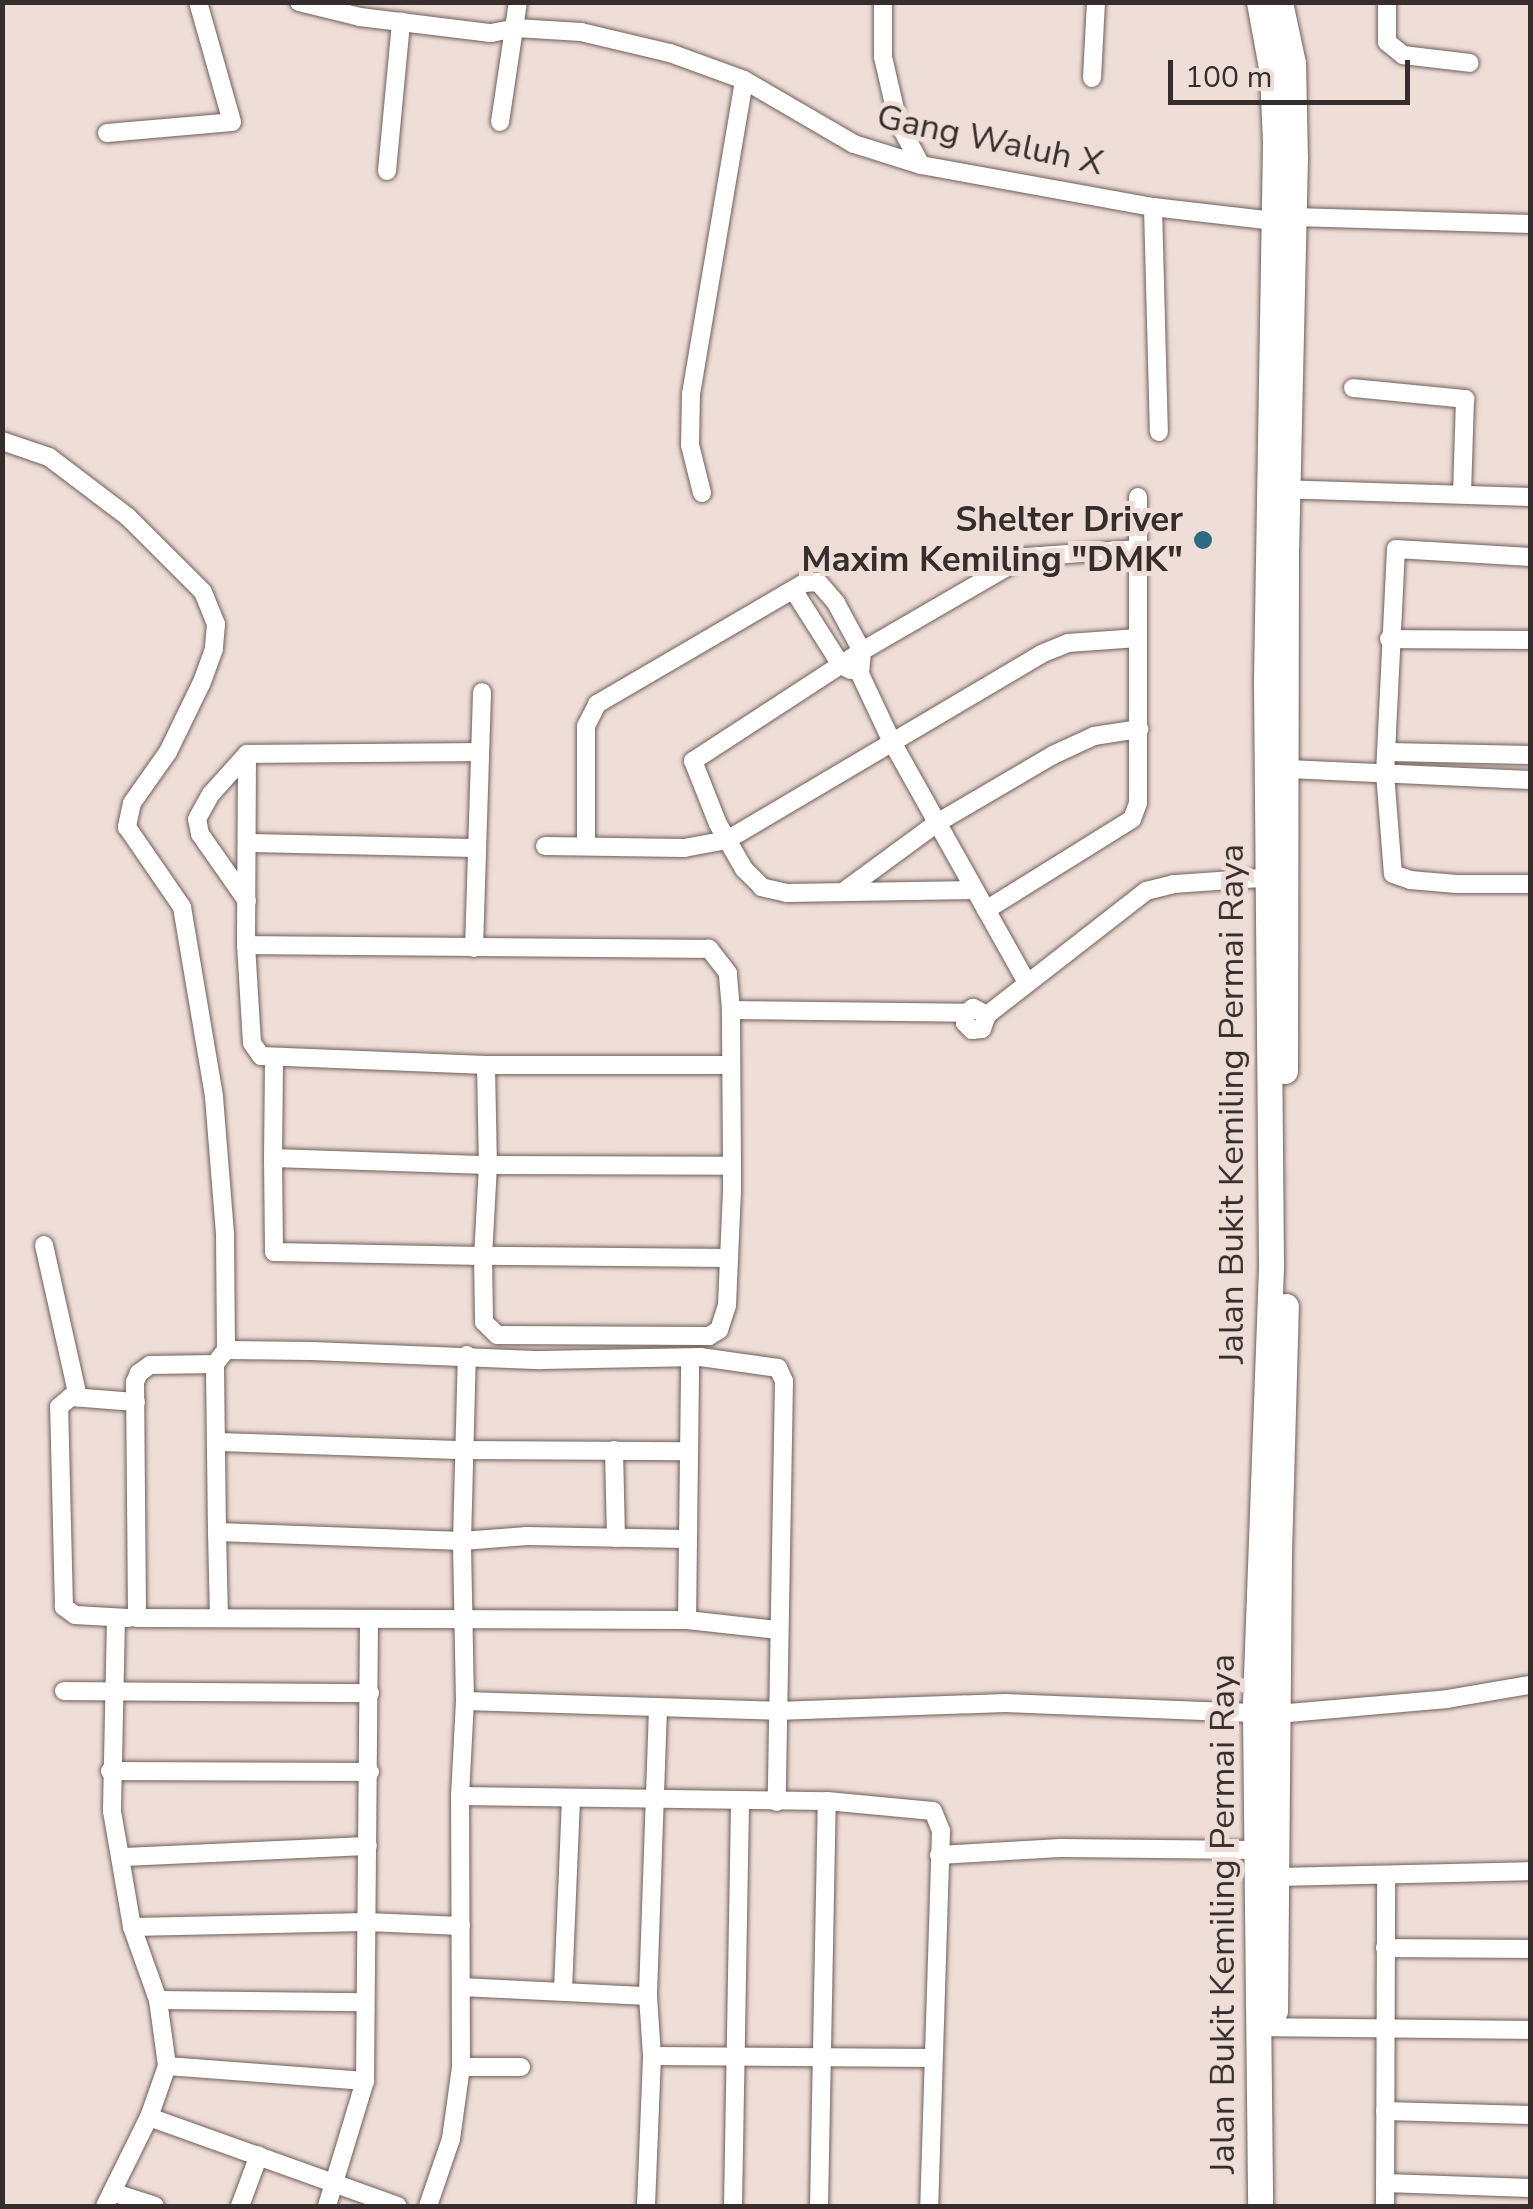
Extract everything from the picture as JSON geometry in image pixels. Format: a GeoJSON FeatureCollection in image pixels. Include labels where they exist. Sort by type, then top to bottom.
{"type":"FeatureCollection","features":[{"type":"Feature","properties":{"kind":"street"},"geometry":{"type":"LineString","coordinates":[[107,133],[232,122],[198,2]]}},
{"type":"Feature","properties":{"kind":"street","name":"Gang Waluh X"},"geometry":{"type":"LineString","coordinates":[[299,2],[408,23],[491,33],[516,28],[582,32],[670,53],[744,80],[854,144],[921,165],[1153,207],[1284,219],[1530,224]]}},
{"type":"Feature","properties":{"kind":"street"},"geometry":{"type":"LineString","coordinates":[[386,170],[408,23],[418,2]]}},
{"type":"Feature","properties":{"kind":"street"},"geometry":{"type":"LineString","coordinates":[[500,122],[518,2]]}},
{"type":"Feature","properties":{"kind":"street"},"geometry":{"type":"LineString","coordinates":[[882,2],[884,57],[898,122],[921,165]]}},
{"type":"Feature","properties":{"kind":"street"},"geometry":{"type":"LineString","coordinates":[[1092,78],[1096,2]]}},
{"type":"Feature","properties":{"kind":"street","name":"Jalan Bukit Kemiling Permai Raya"},"geometry":{"type":"LineString","coordinates":[[1259,2],[1272,73],[1284,219]]}},
{"type":"Feature","properties":{"kind":"street","name":"Jalan Bukit Kemiling Permai Raya"},"geometry":{"type":"LineString","coordinates":[[1260,2206],[1275,1877],[1266,1713],[1279,877],[1278,490],[1284,219],[1293,63],[1280,2]]}},
{"type":"Feature","properties":{"kind":"street"},"geometry":{"type":"LineString","coordinates":[[1387,2],[1387,42],[1403,55],[1470,64]]}},
{"type":"Feature","properties":{"kind":"street"},"geometry":{"type":"LineString","coordinates":[[702,494],[690,446],[691,394],[744,80]]}},
{"type":"Feature","properties":{"kind":"street"},"geometry":{"type":"LineString","coordinates":[[1153,207],[1159,432]]}},
{"type":"Feature","properties":{"kind":"street"},"geometry":{"type":"LineString","coordinates":[[1353,388],[1465,399],[1462,494]]}},
{"type":"Feature","properties":{"kind":"street"},"geometry":{"type":"LineString","coordinates":[[2,441],[49,456],[128,517],[203,592],[216,624],[214,649],[201,684],[168,752],[132,803],[127,827],[182,907],[214,1097],[225,1236],[218,1442],[219,1617]]}},
{"type":"Feature","properties":{"kind":"street"},"geometry":{"type":"LineString","coordinates":[[1278,490],[1530,498]]}},
{"type":"Feature","properties":{"kind":"street","name":"Jalan Bukit Kemiling Permai Raya"},"geometry":{"type":"LineString","coordinates":[[1278,490],[1288,769],[1279,877]]}},
{"type":"Feature","properties":{"kind":"street"},"geometry":{"type":"LineString","coordinates":[[986,910],[1132,819],[1138,803],[1138,497]]}},
{"type":"Feature","properties":{"kind":"street"},"geometry":{"type":"LineString","coordinates":[[975,890],[771,891],[754,880],[727,840],[694,761],[862,651],[1024,557],[1138,549]]}},
{"type":"Feature","properties":{"kind":"street"},"geometry":{"type":"LineString","coordinates":[[1530,556],[1396,549],[1385,773],[1393,874],[1410,880],[1457,884],[1530,884]]}},
{"type":"Feature","properties":{"kind":"street"},"geometry":{"type":"LineString","coordinates":[[586,845],[586,726],[597,704],[812,581],[824,586],[862,651],[860,674],[892,742],[1027,983]]}},
{"type":"Feature","properties":{"kind":"street"},"geometry":{"type":"LineString","coordinates":[[794,591],[841,665],[860,674]]}},
{"type":"Feature","properties":{"kind":"street"},"geometry":{"type":"LineString","coordinates":[[545,846],[684,848],[727,840],[1041,654],[1068,643],[1138,638]]}},
{"type":"Feature","properties":{"kind":"street"},"geometry":{"type":"LineString","coordinates":[[1389,640],[1530,640]]}},
{"type":"Feature","properties":{"kind":"street"},"geometry":{"type":"LineString","coordinates":[[474,948],[482,692]]}},
{"type":"Feature","properties":{"kind":"street"},"geometry":{"type":"LineString","coordinates":[[847,889],[937,823],[1067,748],[1094,736],[1139,729]]}},
{"type":"Feature","properties":{"kind":"street"},"geometry":{"type":"LineString","coordinates":[[247,902],[200,834],[197,819],[211,794],[247,754],[478,752]]}},
{"type":"Feature","properties":{"kind":"street"},"geometry":{"type":"LineString","coordinates":[[1288,769],[1529,780],[1529,755],[1388,752]]}},
{"type":"Feature","properties":{"kind":"street"},"geometry":{"type":"LineString","coordinates":[[247,754],[246,945],[252,1043],[261,1056],[486,1065],[731,1065]]}},
{"type":"Feature","properties":{"kind":"street"},"geometry":{"type":"LineString","coordinates":[[249,842],[476,848]]}},
{"type":"Feature","properties":{"kind":"street"},"geometry":{"type":"LineString","coordinates":[[731,1010],[966,1014],[967,1026],[975,1030],[985,1026],[987,1015],[1146,892],[1174,884],[1279,877]]}},
{"type":"Feature","properties":{"kind":"street"},"geometry":{"type":"LineString","coordinates":[[246,945],[709,949],[728,973],[731,1010],[732,1166],[727,1305],[714,1334],[497,1336],[486,1327],[486,1065]]}},
{"type":"Feature","properties":{"kind":"street"},"geometry":{"type":"LineString","coordinates":[[274,1058],[274,1252],[729,1258]]}},
{"type":"Feature","properties":{"kind":"street"},"geometry":{"type":"LineString","coordinates":[[273,1158],[488,1165],[732,1166]]}},
{"type":"Feature","properties":{"kind":"street"},"geometry":{"type":"LineString","coordinates":[[44,1245],[78,1397]]}},
{"type":"Feature","properties":{"kind":"street"},"geometry":{"type":"LineString","coordinates":[[428,2206],[450,2139],[461,2067],[460,1796],[466,1701],[462,1541],[467,1356]]}},
{"type":"Feature","properties":{"kind":"street"},"geometry":{"type":"LineString","coordinates":[[137,1618],[136,1382],[144,1367],[220,1357],[690,1358],[765,1363],[782,1374],[777,1802]]}},
{"type":"Feature","properties":{"kind":"street"},"geometry":{"type":"LineString","coordinates":[[686,1620],[690,1358]]}},
{"type":"Feature","properties":{"kind":"street"},"geometry":{"type":"LineString","coordinates":[[136,1402],[78,1397],[59,1407],[64,1607],[74,1615],[464,1622],[686,1620],[778,1630]]}},
{"type":"Feature","properties":{"kind":"street"},"geometry":{"type":"LineString","coordinates":[[218,1442],[465,1450],[688,1451]]}},
{"type":"Feature","properties":{"kind":"street"},"geometry":{"type":"LineString","coordinates":[[614,1450],[616,1538]]}},
{"type":"Feature","properties":{"kind":"street"},"geometry":{"type":"LineString","coordinates":[[217,1532],[462,1541],[686,1538]]}},
{"type":"Feature","properties":{"kind":"street"},"geometry":{"type":"LineString","coordinates":[[116,1618],[110,1770],[132,1927],[158,2000],[167,2066],[109,2199],[154,2206]]}},
{"type":"Feature","properties":{"kind":"street"},"geometry":{"type":"LineString","coordinates":[[326,2206],[365,2082],[369,1620]]}},
{"type":"Feature","properties":{"kind":"street"},"geometry":{"type":"LineString","coordinates":[[466,1701],[776,1711],[1005,1703],[1266,1713],[1447,1699],[1530,1685]]}},
{"type":"Feature","properties":{"kind":"street"},"geometry":{"type":"LineString","coordinates":[[64,1692],[370,1694]]}},
{"type":"Feature","properties":{"kind":"street"},"geometry":{"type":"LineString","coordinates":[[646,2206],[652,2056],[648,1996],[658,1708]]}},
{"type":"Feature","properties":{"kind":"street","name":"Jalan Bukit Kemiling Permai Raya"},"geometry":{"type":"LineString","coordinates":[[1266,1713],[1255,1850],[1275,2206]]}},
{"type":"Feature","properties":{"kind":"street"},"geometry":{"type":"LineString","coordinates":[[110,1770],[370,1772]]}},
{"type":"Feature","properties":{"kind":"street"},"geometry":{"type":"LineString","coordinates":[[460,1796],[827,1801],[933,1811],[941,1831],[929,2206]]}},
{"type":"Feature","properties":{"kind":"street"},"geometry":{"type":"LineString","coordinates":[[563,1990],[571,1798]]}},
{"type":"Feature","properties":{"kind":"street"},"geometry":{"type":"LineString","coordinates":[[733,2206],[740,1801]]}},
{"type":"Feature","properties":{"kind":"street"},"geometry":{"type":"LineString","coordinates":[[819,2206],[827,1801]]}},
{"type":"Feature","properties":{"kind":"street"},"geometry":{"type":"LineString","coordinates":[[122,1858],[368,1846]]}},
{"type":"Feature","properties":{"kind":"street"},"geometry":{"type":"LineString","coordinates":[[939,1854],[1060,1848],[1255,1850]]}},
{"type":"Feature","properties":{"kind":"street"},"geometry":{"type":"LineString","coordinates":[[1275,1877],[1530,1871]]}},
{"type":"Feature","properties":{"kind":"street"},"geometry":{"type":"LineString","coordinates":[[1385,2206],[1386,1877]]}},
{"type":"Feature","properties":{"kind":"street"},"geometry":{"type":"LineString","coordinates":[[132,1927],[367,1922],[461,1926]]}},
{"type":"Feature","properties":{"kind":"street"},"geometry":{"type":"LineString","coordinates":[[1386,1948],[1530,1949]]}},
{"type":"Feature","properties":{"kind":"street"},"geometry":{"type":"LineString","coordinates":[[461,1986],[648,1996]]}},
{"type":"Feature","properties":{"kind":"street"},"geometry":{"type":"LineString","coordinates":[[158,2000],[365,2002]]}},
{"type":"Feature","properties":{"kind":"street"},"geometry":{"type":"LineString","coordinates":[[1267,2027],[1530,2030]]}},
{"type":"Feature","properties":{"kind":"street"},"geometry":{"type":"LineString","coordinates":[[652,2056],[933,2058]]}},
{"type":"Feature","properties":{"kind":"street"},"geometry":{"type":"LineString","coordinates":[[167,2066],[365,2082]]}},
{"type":"Feature","properties":{"kind":"street"},"geometry":{"type":"LineString","coordinates":[[461,2067],[521,2067]]}},
{"type":"Feature","properties":{"kind":"street"},"geometry":{"type":"LineString","coordinates":[[1385,2112],[1530,2115]]}},
{"type":"Feature","properties":{"kind":"street"},"geometry":{"type":"LineString","coordinates":[[148,2117],[398,2206]]}},
{"type":"Feature","properties":{"kind":"street"},"geometry":{"type":"LineString","coordinates":[[240,2206],[259,2155]]}},
{"type":"Feature","properties":{"kind":"street"},"geometry":{"type":"LineString","coordinates":[[1385,2184],[1530,2188]]}},
{"type":"Feature","properties":{"kind":"street"},"geometry":{"type":"LineString","coordinates":[[1463,2206],[1464,2186]]}},
{"type":"Feature","properties":{"kind":"place","name":"Shelter Driver Maxim Kemiling \"DMK\""},"geometry":{"type":"Point","coordinates":[1203,540]}}]}
